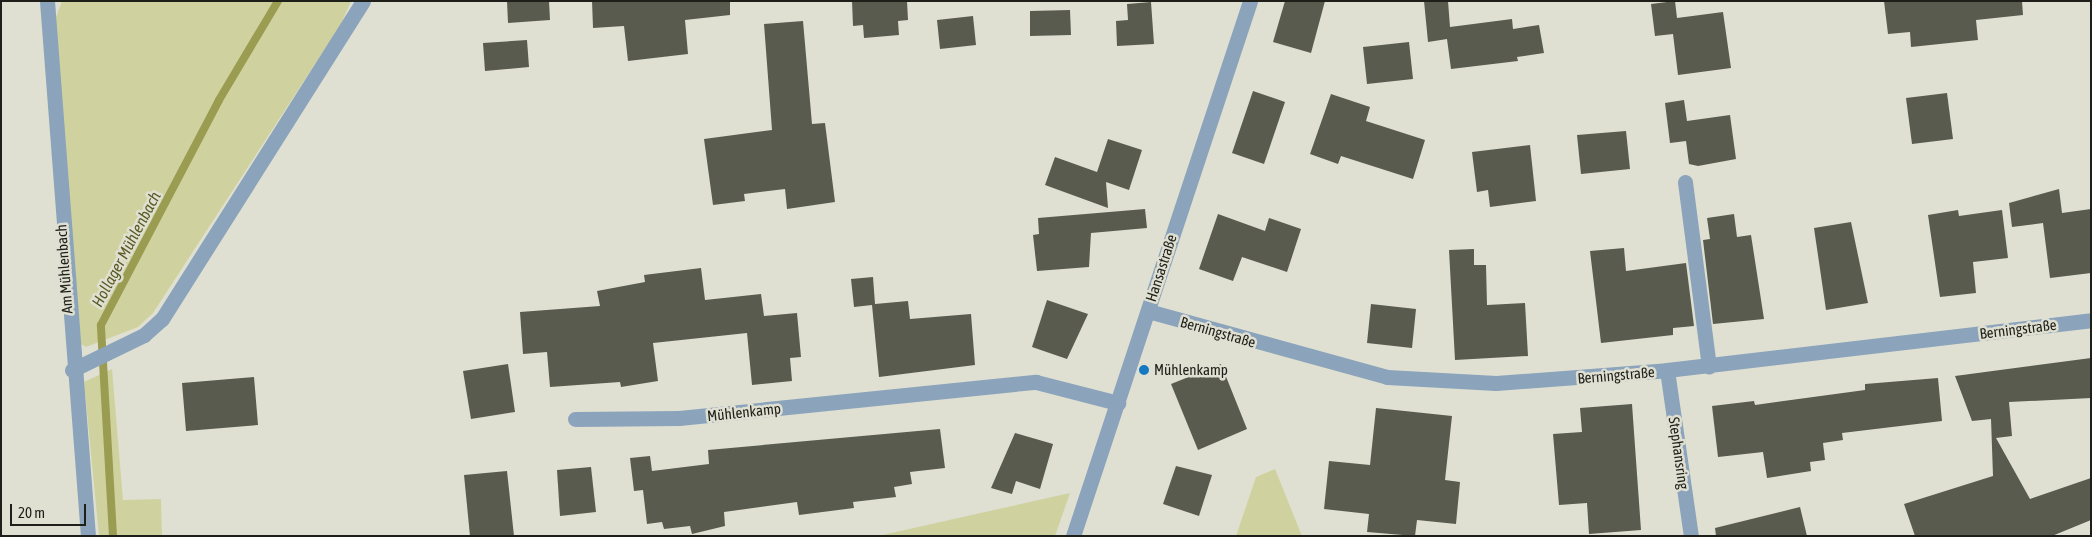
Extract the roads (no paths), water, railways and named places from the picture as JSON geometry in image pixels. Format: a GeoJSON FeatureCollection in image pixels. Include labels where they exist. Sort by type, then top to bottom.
{"type":"FeatureCollection","features":[{"type":"Feature","properties":{"kind":"street","name":"Am Mühlenbach"},"geometry":{"type":"LineString","coordinates":[[47,1],[78,368],[88,536]]}},
{"type":"Feature","properties":{"kind":"street"},"geometry":{"type":"LineString","coordinates":[[78,368],[144,335],[162,318],[363,1]]}},
{"type":"Feature","properties":{"kind":"street","name":"Hansastraße"},"geometry":{"type":"LineString","coordinates":[[1073,536],[1250,1]]}},
{"type":"Feature","properties":{"kind":"street"},"geometry":{"type":"LineString","coordinates":[[1685,182],[1709,366]]}},
{"type":"Feature","properties":{"kind":"street","name":"Berningstraße"},"geometry":{"type":"LineString","coordinates":[[1148,311],[1387,377],[1496,383],[1709,366],[2091,320]]}},
{"type":"Feature","properties":{"kind":"street","name":"Stephansring"},"geometry":{"type":"LineString","coordinates":[[1668,370],[1691,536]]}},
{"type":"Feature","properties":{"kind":"street","name":"Mühlenkamp"},"geometry":{"type":"LineString","coordinates":[[576,419],[679,418],[1036,382],[1118,403]]}},
{"type":"Feature","properties":{"kind":"waterway","name":"Hollager Mühlenbach"},"geometry":{"type":"LineString","coordinates":[[113,536],[101,325],[219,100],[278,1]]}},
{"type":"Feature","properties":{"kind":"place","name":"Mühlenkamp"},"geometry":{"type":"Point","coordinates":[1144,370]}}]}
